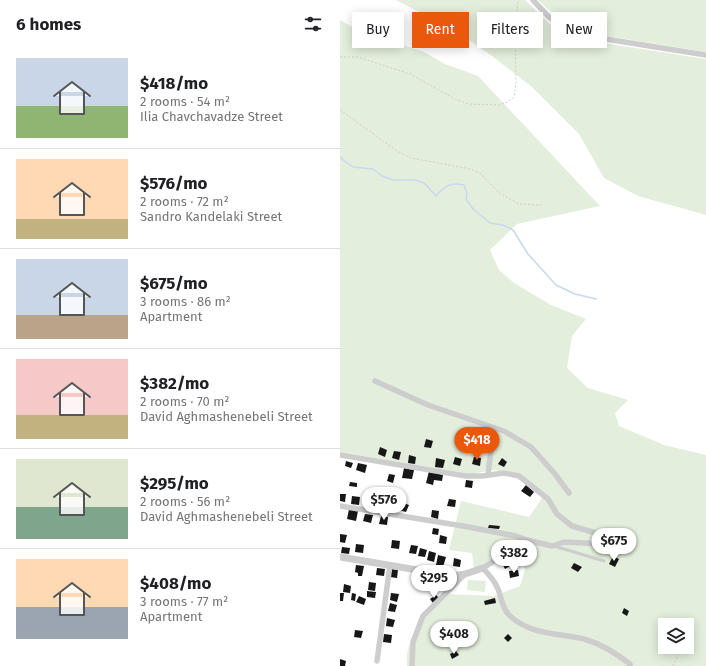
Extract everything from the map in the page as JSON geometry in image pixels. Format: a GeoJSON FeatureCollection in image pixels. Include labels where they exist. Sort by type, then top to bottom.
{"type":"FeatureCollection","features":[{"type":"Feature","properties":{"kind":"street"},"geometry":{"type":"LineString","coordinates":[[533,0],[556,21],[570,29],[593,37],[706,55]]}},
{"type":"Feature","properties":{"kind":"street"},"geometry":{"type":"LineString","coordinates":[[375,382],[428,405],[504,431],[531,447],[555,474],[569,493]]}},
{"type":"Feature","properties":{"kind":"street"},"geometry":{"type":"LineString","coordinates":[[488,474],[494,428]]}},
{"type":"Feature","properties":{"kind":"street"},"geometry":{"type":"LineString","coordinates":[[340,455],[466,476],[482,476],[504,473],[519,476],[548,499],[557,514],[572,526],[596,533],[606,538],[607,542],[604,544],[564,542],[552,546],[516,536],[340,506]]}},
{"type":"Feature","properties":{"kind":"street"},"geometry":{"type":"LineString","coordinates":[[340,558],[453,576],[483,568],[527,540]]}},
{"type":"Feature","properties":{"kind":"street"},"geometry":{"type":"LineString","coordinates":[[377,661],[390,565]]}},
{"type":"Feature","properties":{"kind":"street"},"geometry":{"type":"LineString","coordinates":[[483,568],[497,586],[508,614],[522,626],[549,634],[585,640],[610,649],[631,665]]}},
{"type":"Feature","properties":{"kind":"street"},"geometry":{"type":"LineString","coordinates":[[412,666],[413,642],[423,616],[465,574]]}},
{"type":"Feature","properties":{"kind":"lane"},"geometry":{"type":"LineString","coordinates":[[552,546],[604,561]]}},
{"type":"Feature","properties":{"kind":"path"},"geometry":{"type":"LineString","coordinates":[[340,57],[358,57],[410,74],[457,100],[469,104],[499,105],[508,102],[514,97],[516,83],[515,33],[518,0]]}},
{"type":"Feature","properties":{"kind":"path"},"geometry":{"type":"LineString","coordinates":[[340,110],[397,151],[411,158],[470,169],[480,173],[499,193],[519,204],[541,205]]}},
{"type":"Feature","properties":{"kind":"path"},"geometry":{"type":"LineString","coordinates":[[673,666],[678,654]]}},
{"type":"Feature","properties":{"kind":"green space"},"geometry":{"type":"Polygon","coordinates":[[[396,0],[525,0],[537,12],[477,12],[477,46],[469,40],[469,12],[419,12],[396,0]]]}},
{"type":"Feature","properties":{"kind":"green space"},"geometry":{"type":"Polygon","coordinates":[[[538,0],[706,0],[706,52],[607,36],[607,12],[551,12],[538,0]]]}},
{"type":"Feature","properties":{"kind":"green space"},"geometry":{"type":"Polygon","coordinates":[[[543,17],[551,25],[551,48],[607,48],[607,44],[706,59],[706,215],[638,196],[604,178],[579,134],[532,87],[480,48],[543,48],[543,17]]]}},
{"type":"Feature","properties":{"kind":"green space"},"geometry":{"type":"Polygon","coordinates":[[[340,20],[352,27],[352,48],[404,48],[404,45],[424,52],[445,64],[478,76],[600,206],[517,224],[490,250],[499,270],[514,283],[551,305],[586,319],[572,336],[567,368],[588,388],[628,400],[615,413],[619,426],[664,445],[706,455],[706,666],[407,666],[407,655],[413,635],[432,609],[447,594],[494,596],[520,586],[525,569],[511,547],[484,567],[474,569],[472,553],[449,550],[461,501],[529,517],[545,494],[519,473],[493,470],[471,474],[340,452],[340,20]]]}},
{"type":"Feature","properties":{"kind":"green space"},"geometry":{"type":"Polygon","coordinates":[[[468,580],[486,581],[485,592],[467,590],[468,580]]]}},
{"type":"Feature","properties":{"kind":"building"},"geometry":{"type":"Polygon","coordinates":[[[426,439],[433,441],[431,448],[424,447],[426,439]]]}},
{"type":"Feature","properties":{"kind":"building"},"geometry":{"type":"Polygon","coordinates":[[[467,442],[474,443],[473,450],[466,449],[467,442]]]}},
{"type":"Feature","properties":{"kind":"building"},"geometry":{"type":"Polygon","coordinates":[[[380,447],[387,450],[385,457],[378,454],[380,447]]]}},
{"type":"Feature","properties":{"kind":"building"},"geometry":{"type":"Polygon","coordinates":[[[394,451],[401,452],[399,460],[392,458],[394,451]]]}},
{"type":"Feature","properties":{"kind":"building"},"geometry":{"type":"Polygon","coordinates":[[[409,455],[416,457],[415,464],[408,463],[409,455]]]}},
{"type":"Feature","properties":{"kind":"building"},"geometry":{"type":"Polygon","coordinates":[[[455,457],[462,459],[460,466],[453,464],[455,457]]]}},
{"type":"Feature","properties":{"kind":"building"},"geometry":{"type":"Polygon","coordinates":[[[474,457],[481,458],[480,466],[472,464],[474,457]]]}},
{"type":"Feature","properties":{"kind":"building"},"geometry":{"type":"Polygon","coordinates":[[[436,458],[445,460],[443,468],[435,467],[436,458]]]}},
{"type":"Feature","properties":{"kind":"building"},"geometry":{"type":"Polygon","coordinates":[[[502,458],[507,462],[504,467],[498,464],[502,458]]]}},
{"type":"Feature","properties":{"kind":"building"},"geometry":{"type":"Polygon","coordinates":[[[346,461],[353,463],[351,468],[345,466],[346,461]]]}},
{"type":"Feature","properties":{"kind":"building"},"geometry":{"type":"Polygon","coordinates":[[[358,463],[367,465],[365,473],[356,470],[358,463]]]}},
{"type":"Feature","properties":{"kind":"building"},"geometry":{"type":"Polygon","coordinates":[[[404,468],[414,470],[412,479],[402,478],[404,468]]]}},
{"type":"Feature","properties":{"kind":"building"},"geometry":{"type":"Polygon","coordinates":[[[429,471],[443,475],[442,481],[434,480],[433,485],[426,483],[429,471]]]}},
{"type":"Feature","properties":{"kind":"building"},"geometry":{"type":"Polygon","coordinates":[[[389,474],[395,475],[393,483],[387,481],[389,474]]]}},
{"type":"Feature","properties":{"kind":"building"},"geometry":{"type":"Polygon","coordinates":[[[466,480],[473,481],[472,488],[465,487],[466,480]]]}},
{"type":"Feature","properties":{"kind":"building"},"geometry":{"type":"Polygon","coordinates":[[[350,482],[357,483],[357,487],[349,486],[350,482]]]}},
{"type":"Feature","properties":{"kind":"building"},"geometry":{"type":"Polygon","coordinates":[[[526,485],[534,492],[530,497],[521,491],[526,485]]]}},
{"type":"Feature","properties":{"kind":"building"},"geometry":{"type":"Polygon","coordinates":[[[340,494],[346,494],[345,502],[340,501],[340,494]]]}},
{"type":"Feature","properties":{"kind":"building"},"geometry":{"type":"Polygon","coordinates":[[[352,496],[360,497],[359,505],[351,504],[352,496]]]}},
{"type":"Feature","properties":{"kind":"building"},"geometry":{"type":"Polygon","coordinates":[[[449,499],[456,500],[455,507],[447,506],[449,499]]]}},
{"type":"Feature","properties":{"kind":"building"},"geometry":{"type":"Polygon","coordinates":[[[368,500],[376,501],[375,509],[367,508],[368,500]]]}},
{"type":"Feature","properties":{"kind":"building"},"geometry":{"type":"Polygon","coordinates":[[[388,500],[394,502],[392,509],[386,508],[388,500]]]}},
{"type":"Feature","properties":{"kind":"building"},"geometry":{"type":"Polygon","coordinates":[[[401,502],[409,505],[406,512],[399,510],[401,502]]]}},
{"type":"Feature","properties":{"kind":"building"},"geometry":{"type":"Polygon","coordinates":[[[349,509],[358,511],[356,521],[347,519],[349,509]]]}},
{"type":"Feature","properties":{"kind":"building"},"geometry":{"type":"Polygon","coordinates":[[[432,510],[439,511],[438,519],[431,517],[432,510]]]}},
{"type":"Feature","properties":{"kind":"building"},"geometry":{"type":"Polygon","coordinates":[[[365,514],[373,515],[371,523],[363,521],[365,514]]]}},
{"type":"Feature","properties":{"kind":"building"},"geometry":{"type":"Polygon","coordinates":[[[381,516],[388,517],[387,525],[379,524],[381,516]]]}},
{"type":"Feature","properties":{"kind":"building"},"geometry":{"type":"Polygon","coordinates":[[[489,525],[500,526],[499,529],[488,528],[489,525]]]}},
{"type":"Feature","properties":{"kind":"building"},"geometry":{"type":"Polygon","coordinates":[[[433,528],[439,529],[438,535],[432,534],[433,528]]]}},
{"type":"Feature","properties":{"kind":"building"},"geometry":{"type":"Polygon","coordinates":[[[340,534],[347,535],[345,543],[340,542],[340,534]]]}},
{"type":"Feature","properties":{"kind":"building"},"geometry":{"type":"Polygon","coordinates":[[[440,535],[447,537],[446,544],[439,543],[440,535]]]}},
{"type":"Feature","properties":{"kind":"building"},"geometry":{"type":"Polygon","coordinates":[[[392,540],[400,541],[399,549],[391,548],[392,540]]]}},
{"type":"Feature","properties":{"kind":"building"},"geometry":{"type":"Polygon","coordinates":[[[356,544],[364,545],[363,553],[355,552],[356,544]]]}},
{"type":"Feature","properties":{"kind":"building"},"geometry":{"type":"Polygon","coordinates":[[[411,545],[418,546],[416,554],[409,553],[411,545]]]}},
{"type":"Feature","properties":{"kind":"building"},"geometry":{"type":"Polygon","coordinates":[[[342,547],[350,548],[349,554],[341,553],[342,547]]]}},
{"type":"Feature","properties":{"kind":"building"},"geometry":{"type":"Polygon","coordinates":[[[420,548],[427,550],[425,557],[418,556],[420,548]]]}},
{"type":"Feature","properties":{"kind":"building"},"geometry":{"type":"Polygon","coordinates":[[[429,551],[436,553],[434,562],[427,560],[429,551]]]}},
{"type":"Feature","properties":{"kind":"building"},"geometry":{"type":"Polygon","coordinates":[[[438,555],[446,557],[443,567],[436,565],[438,555]]]}},
{"type":"Feature","properties":{"kind":"building"},"geometry":{"type":"Polygon","coordinates":[[[613,556],[619,559],[615,567],[609,564],[613,556]]]}},
{"type":"Feature","properties":{"kind":"building"},"geometry":{"type":"Polygon","coordinates":[[[454,558],[461,560],[460,567],[453,566],[454,558]]]}},
{"type":"Feature","properties":{"kind":"building"},"geometry":{"type":"Polygon","coordinates":[[[509,560],[512,565],[505,569],[502,563],[509,560]]]}},
{"type":"Feature","properties":{"kind":"building"},"geometry":{"type":"Polygon","coordinates":[[[574,563],[582,567],[578,572],[571,568],[574,563]]]}},
{"type":"Feature","properties":{"kind":"building"},"geometry":{"type":"Polygon","coordinates":[[[356,565],[364,566],[362,576],[358,576],[358,573],[355,572],[356,565]]]}},
{"type":"Feature","properties":{"kind":"building"},"geometry":{"type":"Polygon","coordinates":[[[377,568],[385,569],[384,576],[376,575],[377,568]]]}},
{"type":"Feature","properties":{"kind":"building"},"geometry":{"type":"Polygon","coordinates":[[[392,569],[398,570],[397,578],[390,577],[392,569]]]}},
{"type":"Feature","properties":{"kind":"building"},"geometry":{"type":"Polygon","coordinates":[[[518,570],[519,576],[510,578],[509,571],[518,570]]]}},
{"type":"Feature","properties":{"kind":"building"},"geometry":{"type":"Polygon","coordinates":[[[431,577],[438,578],[436,590],[430,589],[431,584],[429,584],[431,577]]]}},
{"type":"Feature","properties":{"kind":"building"},"geometry":{"type":"Polygon","coordinates":[[[369,582],[376,583],[375,591],[368,590],[369,582]]]}},
{"type":"Feature","properties":{"kind":"building"},"geometry":{"type":"Polygon","coordinates":[[[344,584],[351,586],[350,593],[343,592],[344,584]]]}},
{"type":"Feature","properties":{"kind":"building"},"geometry":{"type":"Polygon","coordinates":[[[367,591],[376,592],[375,598],[367,597],[367,591]]]}},
{"type":"Feature","properties":{"kind":"building"},"geometry":{"type":"Polygon","coordinates":[[[340,593],[344,593],[343,601],[340,601],[340,593]]]}},
{"type":"Feature","properties":{"kind":"building"},"geometry":{"type":"Polygon","coordinates":[[[352,593],[356,594],[355,601],[351,600],[352,593]]]}},
{"type":"Feature","properties":{"kind":"building"},"geometry":{"type":"Polygon","coordinates":[[[391,593],[399,594],[397,602],[390,600],[391,593]]]}},
{"type":"Feature","properties":{"kind":"building"},"geometry":{"type":"Polygon","coordinates":[[[436,595],[439,598],[433,603],[430,599],[436,595]]]}},
{"type":"Feature","properties":{"kind":"building"},"geometry":{"type":"Polygon","coordinates":[[[359,596],[366,599],[364,605],[356,602],[359,596]]]}},
{"type":"Feature","properties":{"kind":"building"},"geometry":{"type":"Polygon","coordinates":[[[495,598],[496,603],[485,605],[484,601],[495,598]]]}},
{"type":"Feature","properties":{"kind":"building"},"geometry":{"type":"Polygon","coordinates":[[[390,603],[397,605],[395,612],[388,611],[390,603]]]}},
{"type":"Feature","properties":{"kind":"building"},"geometry":{"type":"Polygon","coordinates":[[[624,608],[629,611],[627,616],[622,613],[624,608]]]}},
{"type":"Feature","properties":{"kind":"building"},"geometry":{"type":"Polygon","coordinates":[[[387,618],[395,620],[393,627],[386,626],[387,618]]]}},
{"type":"Feature","properties":{"kind":"building"},"geometry":{"type":"Polygon","coordinates":[[[355,630],[363,631],[361,638],[354,637],[355,630]]]}},
{"type":"Feature","properties":{"kind":"building"},"geometry":{"type":"Polygon","coordinates":[[[384,634],[392,635],[391,643],[383,642],[384,634]]]}},
{"type":"Feature","properties":{"kind":"building"},"geometry":{"type":"Polygon","coordinates":[[[508,634],[512,638],[508,642],[504,638],[508,634]]]}},
{"type":"Feature","properties":{"kind":"building"},"geometry":{"type":"Polygon","coordinates":[[[456,651],[459,655],[452,659],[450,654],[456,651]]]}},
{"type":"Feature","properties":{"kind":"building"},"geometry":{"type":"Polygon","coordinates":[[[340,659],[346,661],[345,666],[340,666],[340,659]]]}},
{"type":"Feature","properties":{"kind":"waterway"},"geometry":{"type":"LineString","coordinates":[[340,156],[353,167],[373,169],[382,176],[393,180],[415,180],[424,183],[436,196],[448,186],[455,184],[464,185],[467,193],[466,199],[473,209],[490,223],[503,225],[513,230],[528,254],[556,285],[575,294],[596,299]]}}]}
